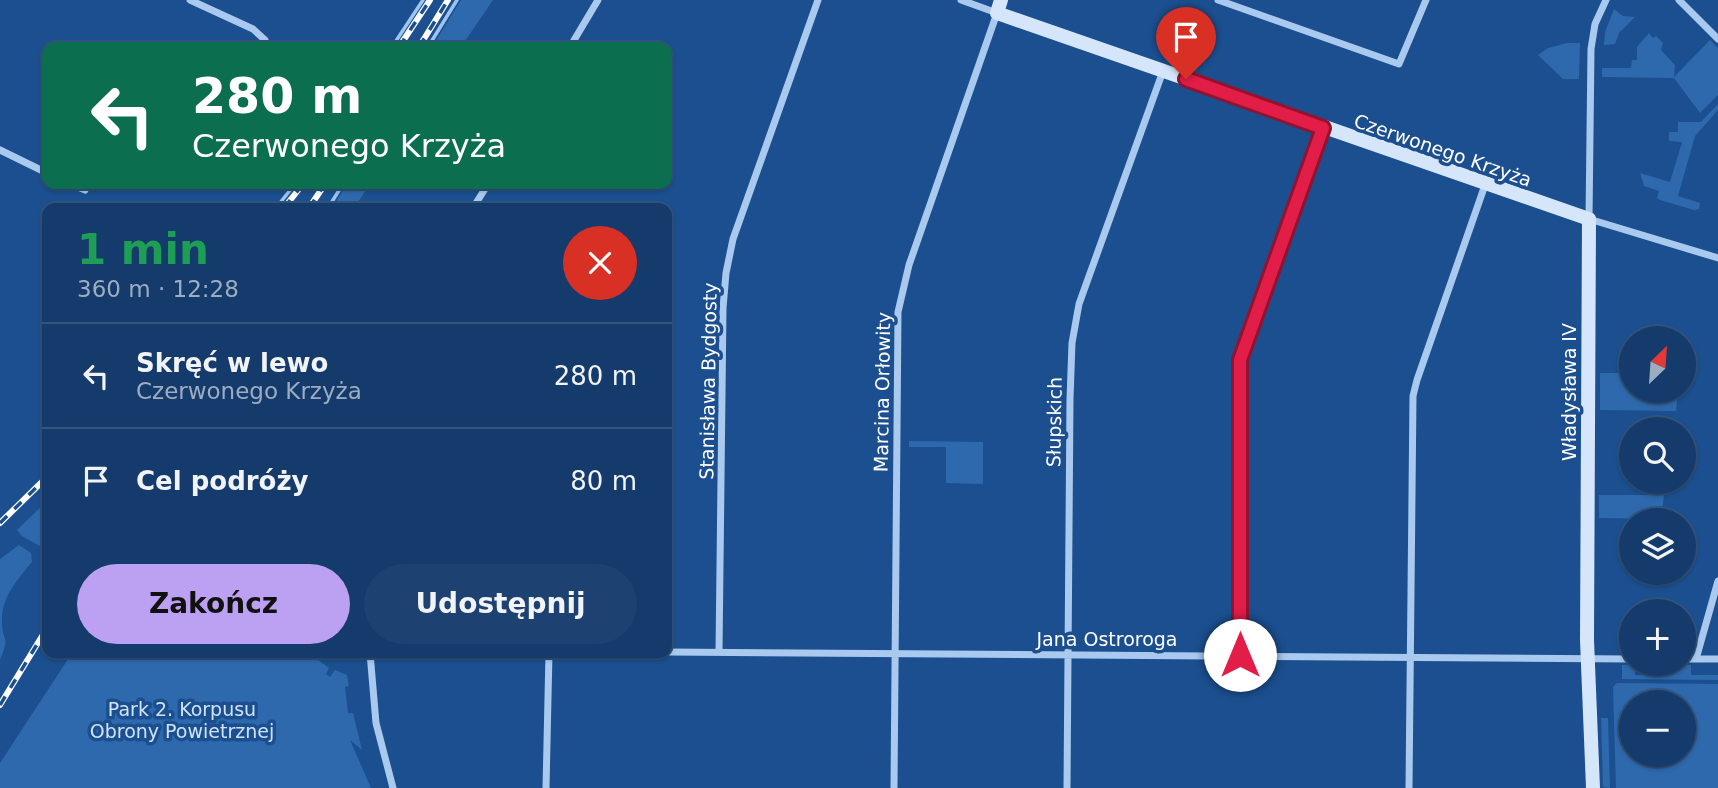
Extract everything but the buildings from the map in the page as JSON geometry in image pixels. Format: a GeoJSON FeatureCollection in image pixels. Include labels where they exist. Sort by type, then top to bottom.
{"type":"FeatureCollection","features":[{"type":"Feature","properties":{"kind":"street"},"geometry":{"type":"LineString","coordinates":[[190,0],[204,3],[253,29],[265,40]]}},
{"type":"Feature","properties":{"kind":"street"},"geometry":{"type":"LineString","coordinates":[[573,42],[598,0]]}},
{"type":"Feature","properties":{"kind":"street","name":"Stanisława Bydgosty"},"geometry":{"type":"LineString","coordinates":[[719,652],[722,363],[726,272],[733,239],[817,0]]}},
{"type":"Feature","properties":{"kind":"street","name":"Czerwonego Krzyża"},"geometry":{"type":"LineString","coordinates":[[961,0],[999,6],[1163,71],[1485,185],[1718,258]]}},
{"type":"Feature","properties":{"kind":"street"},"geometry":{"type":"LineString","coordinates":[[1218,0],[1399,64],[1426,0]]}},
{"type":"Feature","properties":{"kind":"street","name":"Władysława IV"},"geometry":{"type":"LineString","coordinates":[[1593,788],[1588,658],[1591,48],[1595,23],[1606,0]]}},
{"type":"Feature","properties":{"kind":"street"},"geometry":{"type":"LineString","coordinates":[[1679,0],[1718,39]]}},
{"type":"Feature","properties":{"kind":"street","name":"Marcina Orłowity"},"geometry":{"type":"LineString","coordinates":[[894,788],[898,312],[909,265],[999,6]]}},
{"type":"Feature","properties":{"kind":"street","name":"Słupskich"},"geometry":{"type":"LineString","coordinates":[[1067,788],[1070,399],[1074,328],[1079,304],[1163,71]]}},
{"type":"Feature","properties":{"kind":"street"},"geometry":{"type":"LineString","coordinates":[[1240,655],[1240,360],[1323,128]]}},
{"type":"Feature","properties":{"kind":"street"},"geometry":{"type":"LineString","coordinates":[[0,150],[42,171]]}},
{"type":"Feature","properties":{"kind":"street"},"geometry":{"type":"LineString","coordinates":[[1409,788],[1413,396],[1416,380],[1485,185]]}},
{"type":"Feature","properties":{"kind":"street"},"geometry":{"type":"LineString","coordinates":[[1718,581],[1696,659],[1718,659]]}},
{"type":"Feature","properties":{"kind":"street","name":"Jana Ostroroga"},"geometry":{"type":"LineString","coordinates":[[672,652],[1619,659]]}},
{"type":"Feature","properties":{"kind":"street"},"geometry":{"type":"LineString","coordinates":[[370,658],[376,723],[393,788]]}},
{"type":"Feature","properties":{"kind":"street"},"geometry":{"type":"LineString","coordinates":[[547,788],[549,658]]}},
{"type":"Feature","properties":{"kind":"green space"},"geometry":{"type":"Polygon","coordinates":[[[461,0],[493,0],[464,42],[435,42],[461,0]]]}},
{"type":"Feature","properties":{"kind":"green space"},"geometry":{"type":"Polygon","coordinates":[[[1614,9],[1623,16],[1635,17],[1619,33],[1615,44],[1604,45],[1605,32],[1614,9]]]}},
{"type":"Feature","properties":{"kind":"green space"},"geometry":{"type":"Polygon","coordinates":[[[1649,33],[1663,43],[1661,50],[1675,65],[1674,77],[1710,40],[1718,48],[1718,95],[1700,113],[1674,78],[1602,77],[1602,68],[1631,68],[1632,60],[1637,60],[1637,47],[1649,33]]]}},
{"type":"Feature","properties":{"kind":"green space"},"geometry":{"type":"Polygon","coordinates":[[[1580,43],[1579,79],[1563,79],[1538,55],[1548,48],[1580,43]]]}},
{"type":"Feature","properties":{"kind":"green space"},"geometry":{"type":"Polygon","coordinates":[[[1718,104],[1718,110],[1695,136],[1678,196],[1700,203],[1699,209],[1660,200],[1657,198],[1659,191],[1644,186],[1640,173],[1670,182],[1682,142],[1669,141],[1669,132],[1678,132],[1678,122],[1701,122],[1718,104]]]}},
{"type":"Feature","properties":{"kind":"green space"},"geometry":{"type":"Polygon","coordinates":[[[344,189],[367,189],[357,203],[335,203],[344,189]]]}},
{"type":"Feature","properties":{"kind":"green space"},"geometry":{"type":"Polygon","coordinates":[[[1600,373],[1619,373],[1619,403],[1677,403],[1676,411],[1600,410],[1600,373]]]}},
{"type":"Feature","properties":{"kind":"green space"},"geometry":{"type":"Polygon","coordinates":[[[909,441],[983,442],[983,484],[946,483],[946,447],[909,447],[909,441]]]}},
{"type":"Feature","properties":{"kind":"green space"},"geometry":{"type":"Polygon","coordinates":[[[1599,495],[1664,495],[1662,508],[1619,508],[1619,518],[1599,518],[1599,495]]]}},
{"type":"Feature","properties":{"kind":"green space"},"geometry":{"type":"Polygon","coordinates":[[[42,506],[42,547],[22,536],[17,530],[42,506]]]}},
{"type":"Feature","properties":{"kind":"green space"},"geometry":{"type":"Polygon","coordinates":[[[19,545],[31,553],[32,562],[11,589],[4,604],[2,629],[5,642],[0,660],[0,559],[19,545]]]}},
{"type":"Feature","properties":{"kind":"green space","name":"Park 2. Korpusu Obrony Powietrznej"},"geometry":{"type":"Polygon","coordinates":[[[69,658],[316,658],[329,668],[326,674],[330,677],[335,670],[347,675],[349,686],[345,687],[348,713],[353,713],[362,750],[350,740],[371,788],[0,788],[0,763],[69,658]]]}},
{"type":"Feature","properties":{"kind":"green space"},"geometry":{"type":"Polygon","coordinates":[[[1718,675],[1718,680],[1622,679],[1622,676],[1718,675]]]}},
{"type":"Feature","properties":{"kind":"green space"},"geometry":{"type":"Polygon","coordinates":[[[1617,683],[1718,684],[1718,788],[1616,788],[1613,687],[1617,683]]]}},
{"type":"Feature","properties":{"kind":"green space"},"geometry":{"type":"Polygon","coordinates":[[[1601,718],[1608,718],[1610,788],[1603,787],[1601,718]]]}},
{"type":"Feature","properties":{"kind":"waterway"},"geometry":{"type":"LineString","coordinates":[[395,42],[423,0]]}},
{"type":"Feature","properties":{"kind":"waterway"},"geometry":{"type":"LineString","coordinates":[[431,42],[457,0]]}},
{"type":"Feature","properties":{"kind":"waterway"},"geometry":{"type":"LineString","coordinates":[[280,203],[291,189]]}},
{"type":"Feature","properties":{"kind":"waterway"},"geometry":{"type":"LineString","coordinates":[[331,203],[340,189]]}},
{"type":"Feature","properties":{"kind":"railway"},"geometry":{"type":"LineString","coordinates":[[402,42],[430,0]]}},
{"type":"Feature","properties":{"kind":"railway"},"geometry":{"type":"LineString","coordinates":[[422,42],[448,0]]}},
{"type":"Feature","properties":{"kind":"railway"},"geometry":{"type":"LineString","coordinates":[[288,203],[299,189]]}},
{"type":"Feature","properties":{"kind":"railway"},"geometry":{"type":"LineString","coordinates":[[312,203],[322,189]]}},
{"type":"Feature","properties":{"kind":"railway"},"geometry":{"type":"LineString","coordinates":[[0,523],[42,482]]}},
{"type":"Feature","properties":{"kind":"railway"},"geometry":{"type":"LineString","coordinates":[[0,705],[42,636]]}},
{"type":"Feature","properties":{"kind":"route"},"geometry":{"type":"LineString","coordinates":[[1186,79],[1323,128],[1240,360],[1240,655]]}}]}
